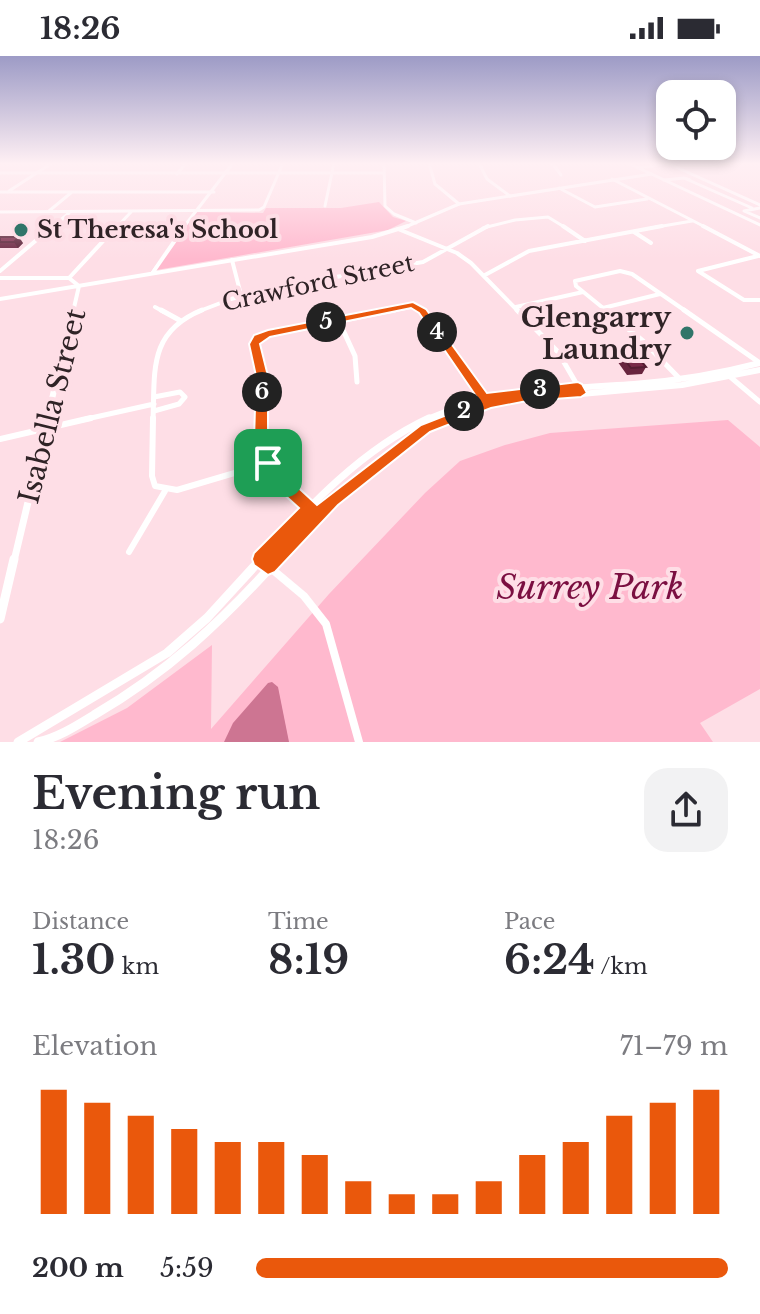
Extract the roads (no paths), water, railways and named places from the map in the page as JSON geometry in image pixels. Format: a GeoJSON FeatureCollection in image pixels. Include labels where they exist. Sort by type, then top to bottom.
{"type":"FeatureCollection","features":[{"type":"Feature","properties":{"kind":"street"},"geometry":{"type":"LineString","coordinates":[[48,212],[69,195]]}},
{"type":"Feature","properties":{"kind":"street"},"geometry":{"type":"LineString","coordinates":[[153,273],[185,223],[211,195]]}},
{"type":"Feature","properties":{"kind":"street"},"geometry":{"type":"LineString","coordinates":[[0,215],[8,212],[260,210],[268,195]]}},
{"type":"Feature","properties":{"kind":"street"},"geometry":{"type":"LineString","coordinates":[[325,206],[327,195]]}},
{"type":"Feature","properties":{"kind":"street"},"geometry":{"type":"LineString","coordinates":[[385,195],[386,208],[414,223]]}},
{"type":"Feature","properties":{"kind":"street"},"geometry":{"type":"LineString","coordinates":[[448,195],[458,204]]}},
{"type":"Feature","properties":{"kind":"street"},"geometry":{"type":"LineString","coordinates":[[0,299],[399,229],[458,204],[515,195]]}},
{"type":"Feature","properties":{"kind":"street"},"geometry":{"type":"LineString","coordinates":[[573,195],[595,207],[649,198]]}},
{"type":"Feature","properties":{"kind":"street"},"geometry":{"type":"LineString","coordinates":[[643,195],[760,256]]}},
{"type":"Feature","properties":{"kind":"street"},"geometry":{"type":"LineString","coordinates":[[696,195],[760,225]]}},
{"type":"Feature","properties":{"kind":"street"},"geometry":{"type":"LineString","coordinates":[[724,195],[752,208]]}},
{"type":"Feature","properties":{"kind":"street"},"geometry":{"type":"LineString","coordinates":[[737,195],[760,206]]}},
{"type":"Feature","properties":{"kind":"street"},"geometry":{"type":"LineString","coordinates":[[760,206],[744,211],[760,218]]}},
{"type":"Feature","properties":{"kind":"street"},"geometry":{"type":"LineString","coordinates":[[0,271],[70,212]]}},
{"type":"Feature","properties":{"kind":"street"},"geometry":{"type":"LineString","coordinates":[[69,278],[132,212]]}},
{"type":"Feature","properties":{"kind":"street","name":"Crawford Street"},"geometry":{"type":"LineString","coordinates":[[165,490],[155,486],[152,476],[157,346],[166,333],[181,321],[211,305],[241,295],[422,262],[487,227],[545,217],[555,220],[585,241]]}},
{"type":"Feature","properties":{"kind":"street"},"geometry":{"type":"LineString","coordinates":[[484,276],[495,273],[526,252],[692,221]]}},
{"type":"Feature","properties":{"kind":"street"},"geometry":{"type":"LineString","coordinates":[[399,229],[462,256],[558,352],[580,390]]}},
{"type":"Feature","properties":{"kind":"street"},"geometry":{"type":"LineString","coordinates":[[633,232],[651,243]]}},
{"type":"Feature","properties":{"kind":"street"},"geometry":{"type":"LineString","coordinates":[[760,256],[698,271],[744,300],[760,300]]}},
{"type":"Feature","properties":{"kind":"street"},"geometry":{"type":"LineString","coordinates":[[232,260],[241,295]]}},
{"type":"Feature","properties":{"kind":"street"},"geometry":{"type":"LineString","coordinates":[[683,382],[647,345],[575,285],[577,280],[623,271],[632,274],[760,363]]}},
{"type":"Feature","properties":{"kind":"street"},"geometry":{"type":"LineString","coordinates":[[0,278],[69,278],[83,285]]}},
{"type":"Feature","properties":{"kind":"street","name":"Isabella Street"},"geometry":{"type":"LineString","coordinates":[[0,619],[83,285]]}},
{"type":"Feature","properties":{"kind":"street"},"geometry":{"type":"LineString","coordinates":[[515,307],[583,292]]}},
{"type":"Feature","properties":{"kind":"street"},"geometry":{"type":"LineString","coordinates":[[602,308],[661,294]]}},
{"type":"Feature","properties":{"kind":"street"},"geometry":{"type":"LineString","coordinates":[[314,511],[283,484],[268,463],[261,440],[262,376],[255,342],[268,334],[406,305],[418,307],[486,401]]}},
{"type":"Feature","properties":{"kind":"street"},"geometry":{"type":"LineString","coordinates":[[155,307],[181,321]]}},
{"type":"Feature","properties":{"kind":"street"},"geometry":{"type":"LineString","coordinates":[[338,319],[355,356],[357,382]]}},
{"type":"Feature","properties":{"kind":"street"},"geometry":{"type":"LineString","coordinates":[[727,374],[760,363]]}},
{"type":"Feature","properties":{"kind":"street"},"geometry":{"type":"LineString","coordinates":[[18,742],[113,689],[161,658],[202,623],[314,511],[426,429],[486,401],[521,391],[683,382],[760,370]]}},
{"type":"Feature","properties":{"kind":"street"},"geometry":{"type":"LineString","coordinates":[[727,374],[760,402]]}},
{"type":"Feature","properties":{"kind":"street"},"geometry":{"type":"LineString","coordinates":[[0,439],[154,404],[180,392],[185,397],[179,404],[154,404]]}},
{"type":"Feature","properties":{"kind":"street"},"geometry":{"type":"LineString","coordinates":[[129,552],[165,490],[184,488],[268,463]]}},
{"type":"Feature","properties":{"kind":"street"},"geometry":{"type":"LineString","coordinates":[[38,742],[103,711],[169,667],[220,622],[264,563]]}},
{"type":"Feature","properties":{"kind":"street"},"geometry":{"type":"LineString","coordinates":[[264,563],[304,596],[326,624],[359,742]]}},
{"type":"Feature","properties":{"kind":"place","name":"St Theresa's School"},"geometry":{"type":"Point","coordinates":[21,230]}},
{"type":"Feature","properties":{"kind":"place","name":"Glengarry Laundry"},"geometry":{"type":"Point","coordinates":[687,333]}},
{"type":"Feature","properties":{"kind":"park label","name":"Surrey Park"},"geometry":{"type":"Point","coordinates":[590,587]}}]}
